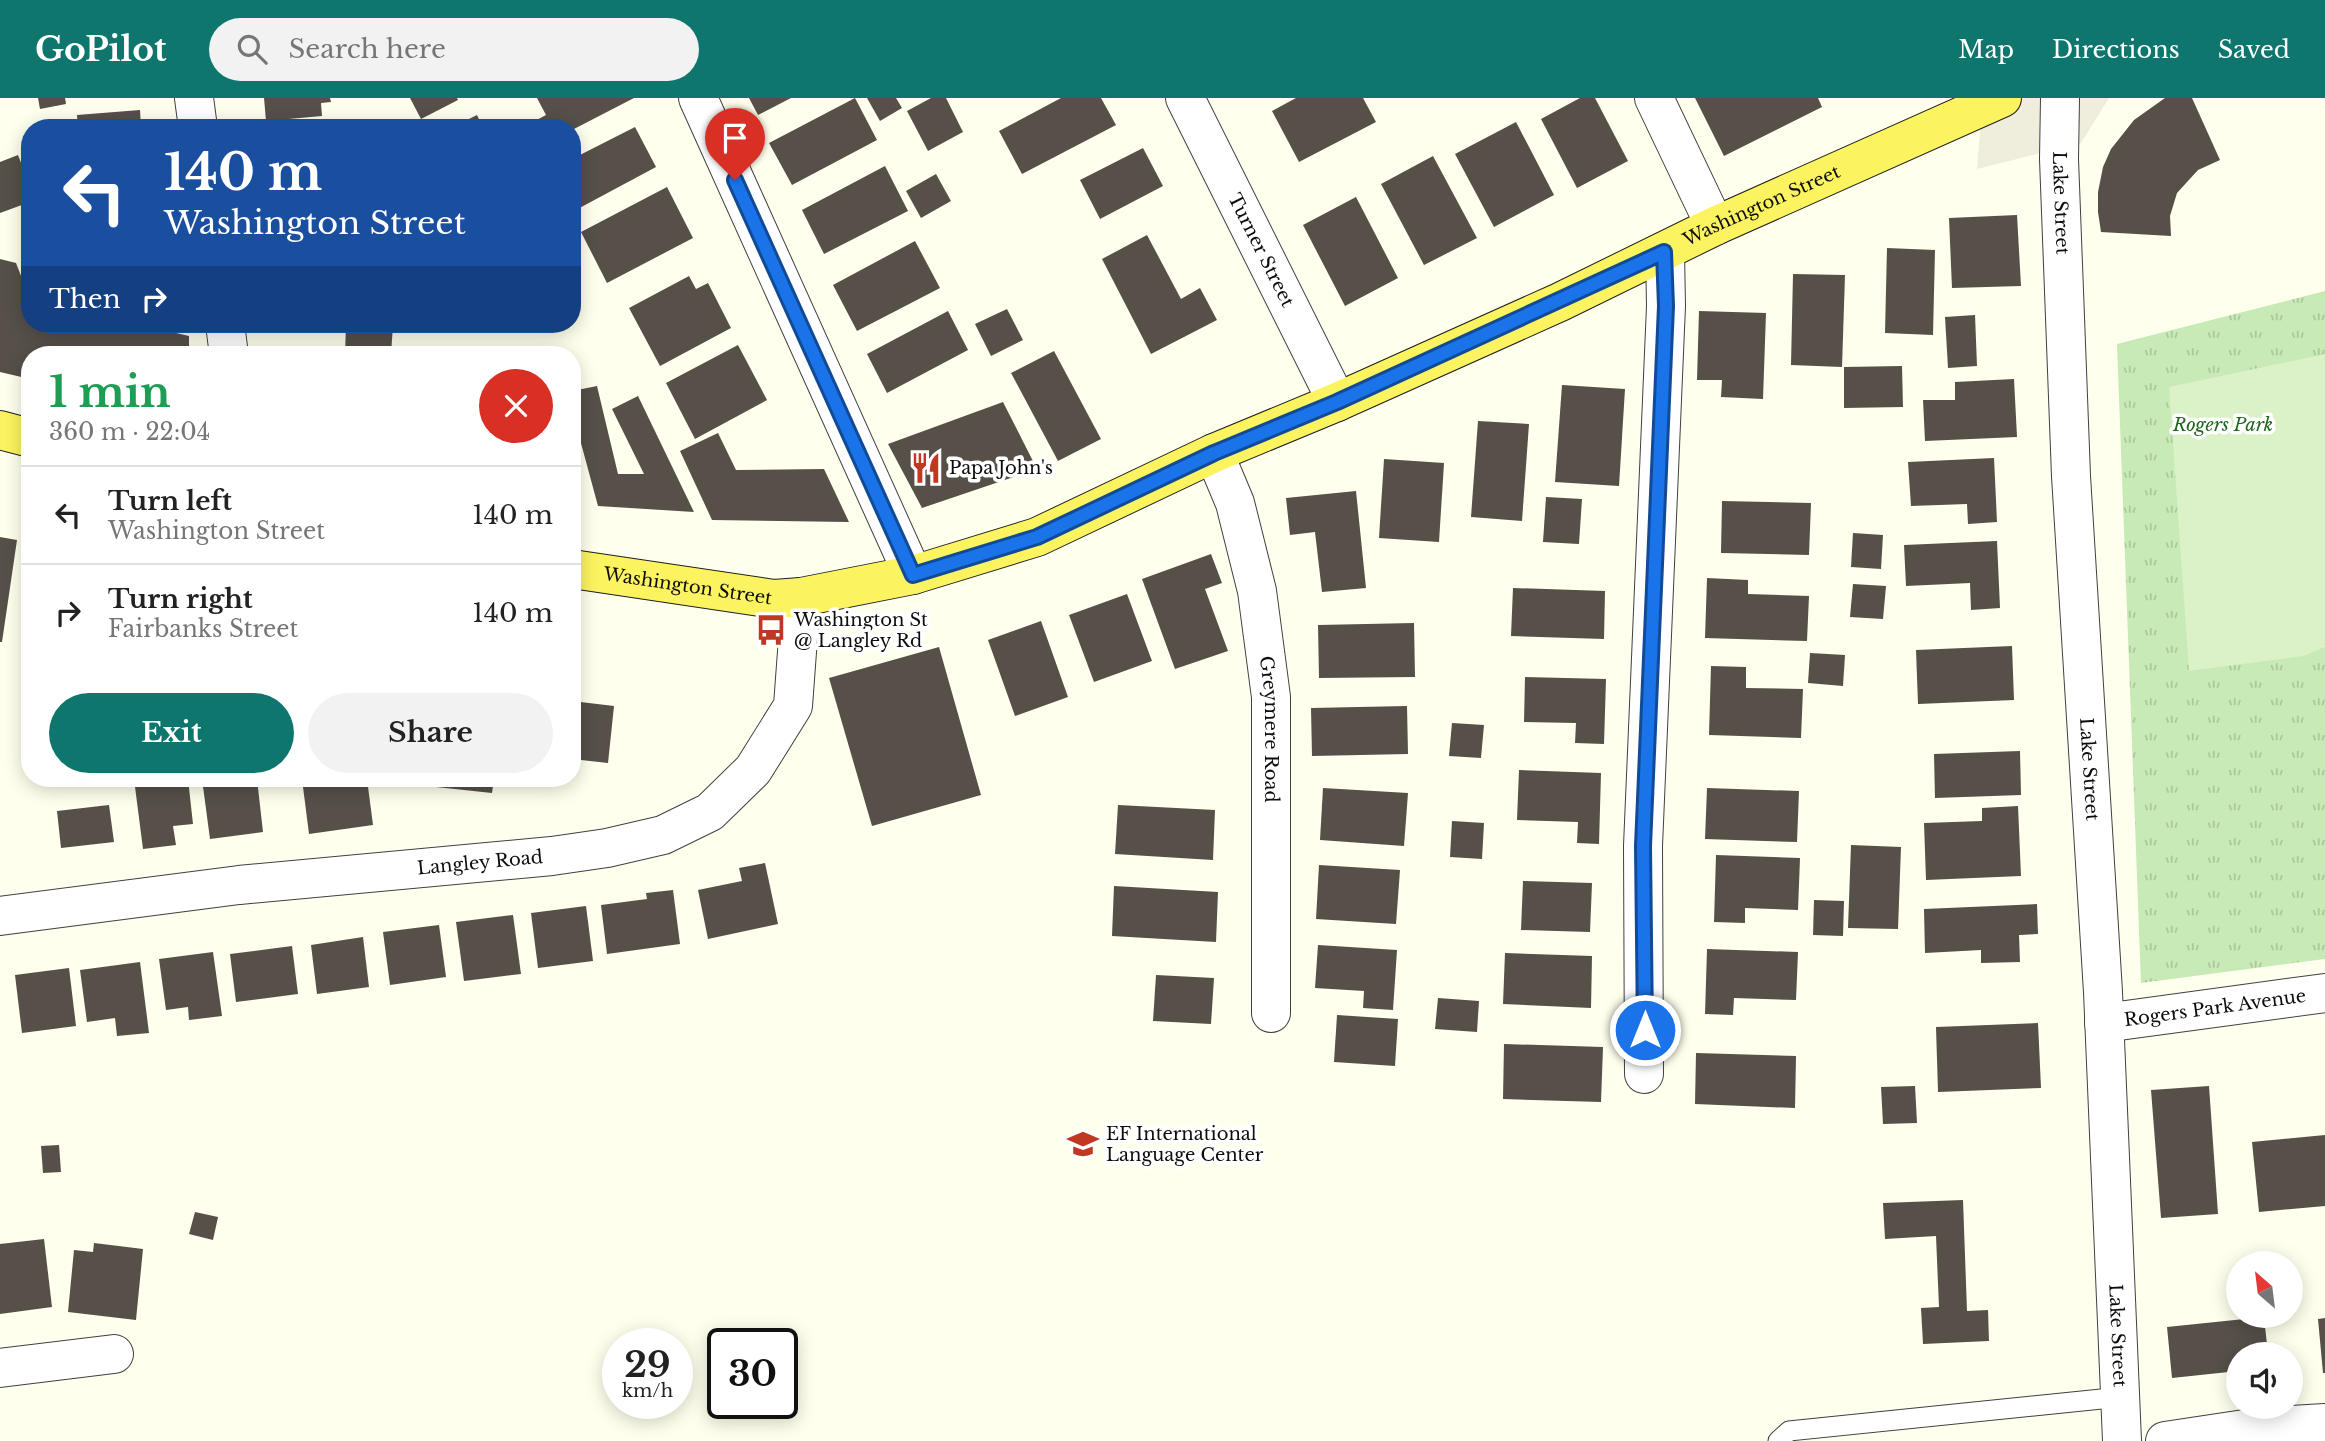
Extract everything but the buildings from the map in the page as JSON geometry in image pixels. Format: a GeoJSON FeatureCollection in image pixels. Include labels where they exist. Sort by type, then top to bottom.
{"type":"FeatureCollection","features":[{"type":"Feature","properties":{"kind":"main road","name":"Washington Street"},"geometry":{"type":"LineString","coordinates":[[581,570],[774,599],[801,597],[913,575],[1037,537],[1214,453],[1337,402],[1715,226],[2002,98]]}},
{"type":"Feature","properties":{"kind":"main road"},"geometry":{"type":"LineString","coordinates":[[0,430],[21,436]]}},
{"type":"Feature","properties":{"kind":"street"},"geometry":{"type":"LineString","coordinates":[[194,98],[197,119]]}},
{"type":"Feature","properties":{"kind":"street"},"geometry":{"type":"LineString","coordinates":[[698,98],[913,575]]}},
{"type":"Feature","properties":{"kind":"street","name":"Turner Street"},"geometry":{"type":"LineString","coordinates":[[1185,98],[1337,402]]}},
{"type":"Feature","properties":{"kind":"street"},"geometry":{"type":"LineString","coordinates":[[1654,98],[1715,226]]}},
{"type":"Feature","properties":{"kind":"street","name":"Lake Street"},"geometry":{"type":"LineString","coordinates":[[2060,98],[2059,159],[2071,476],[2104,1023],[2122,1441]]}},
{"type":"Feature","properties":{"kind":"street"},"geometry":{"type":"LineString","coordinates":[[1644,1074],[1643,846],[1666,306],[1664,252]]}},
{"type":"Feature","properties":{"kind":"street","name":"Greymere Road"},"geometry":{"type":"LineString","coordinates":[[1214,453],[1235,503],[1257,591],[1271,696],[1270,1013]]}},
{"type":"Feature","properties":{"kind":"street","name":"Langley Road"},"geometry":{"type":"LineString","coordinates":[[0,916],[239,885],[552,856],[607,848],[663,835],[710,812],[753,770],[793,706],[801,597]]}},
{"type":"Feature","properties":{"kind":"street","name":"Rogers Park Avenue"},"geometry":{"type":"LineString","coordinates":[[2104,1023],[2325,993]]}},
{"type":"Feature","properties":{"kind":"street"},"geometry":{"type":"LineString","coordinates":[[0,1368],[114,1354]]}},
{"type":"Feature","properties":{"kind":"street"},"geometry":{"type":"LineString","coordinates":[[2165,1441],[2258,1427],[2325,1423]]}},
{"type":"Feature","properties":{"kind":"lane"},"geometry":{"type":"LineString","coordinates":[[1778,1441],[1789,1431],[2121,1397]]}},
{"type":"Feature","properties":{"kind":"green space","name":"Rogers Park"},"geometry":{"type":"Polygon","coordinates":[[[2325,291],[2325,959],[2141,983],[2117,344],[2325,291]]]}},
{"type":"Feature","properties":{"kind":"green space"},"geometry":{"type":"Polygon","coordinates":[[[2325,354],[2325,647],[2304,656],[2189,671],[2169,387],[2325,354]]]}},
{"type":"Feature","properties":{"kind":"shaded area"},"geometry":{"type":"Polygon","coordinates":[[[1983,98],[2109,98],[2081,143],[1977,169],[1983,98]]]}},
{"type":"Feature","properties":{"kind":"place","name":"Papa John's"},"geometry":{"type":"Point","coordinates":[926,468]}},
{"type":"Feature","properties":{"kind":"place","name":"Washington St @ Langley Rd"},"geometry":{"type":"Point","coordinates":[771,630]}},
{"type":"Feature","properties":{"kind":"place","name":"EF International Language Center"},"geometry":{"type":"Point","coordinates":[1083,1144]}},
{"type":"Feature","properties":{"kind":"route"},"geometry":{"type":"LineString","coordinates":[[735,180],[913,575],[1037,537],[1214,453],[1337,402],[1664,252],[1666,306],[1643,846],[1645,1030]]}}]}
